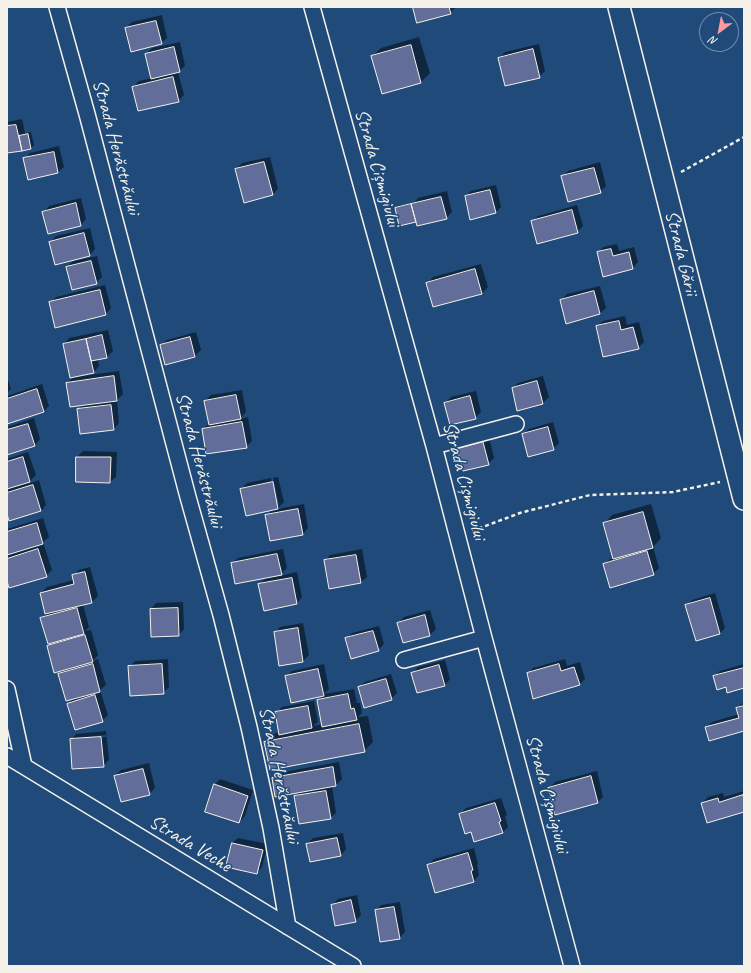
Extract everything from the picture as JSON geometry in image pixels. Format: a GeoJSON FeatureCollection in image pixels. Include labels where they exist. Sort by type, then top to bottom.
{"type":"FeatureCollection","features":[{"type":"Feature","properties":{"kind":"main road","name":"Strada Gării"},"geometry":{"type":"LineString","coordinates":[[619,7],[744,499]]}},
{"type":"Feature","properties":{"kind":"street","name":"Strada Herăstrăului"},"geometry":{"type":"LineString","coordinates":[[57,7],[89,122],[188,497],[223,622],[249,727],[271,828],[288,927]]}},
{"type":"Feature","properties":{"kind":"street","name":"Strada Cișmigiului"},"geometry":{"type":"LineString","coordinates":[[312,7],[434,446],[572,966]]}},
{"type":"Feature","properties":{"kind":"street"},"geometry":{"type":"LineString","coordinates":[[434,446],[516,424]]}},
{"type":"Feature","properties":{"kind":"street"},"geometry":{"type":"LineString","coordinates":[[404,660],[484,638]]}},
{"type":"Feature","properties":{"kind":"street"},"geometry":{"type":"LineString","coordinates":[[7,689],[24,766]]}},
{"type":"Feature","properties":{"kind":"street","name":"Strada Veche"},"geometry":{"type":"LineString","coordinates":[[7,756],[353,966]]}},
{"type":"Feature","properties":{"kind":"path"},"geometry":{"type":"LineString","coordinates":[[663,182],[744,137]]}},
{"type":"Feature","properties":{"kind":"path"},"geometry":{"type":"LineString","coordinates":[[458,537],[520,513],[590,495],[673,492],[738,478]]}},
{"type":"Feature","properties":{"kind":"building"},"geometry":{"type":"Polygon","coordinates":[[[413,7],[449,7],[451,14],[417,23],[413,7]]]}},
{"type":"Feature","properties":{"kind":"building"},"geometry":{"type":"Polygon","coordinates":[[[156,21],[162,44],[131,52],[125,28],[156,21]]]}},
{"type":"Feature","properties":{"kind":"building"},"geometry":{"type":"Polygon","coordinates":[[[411,45],[421,83],[382,94],[371,56],[411,45]]]}},
{"type":"Feature","properties":{"kind":"building"},"geometry":{"type":"Polygon","coordinates":[[[174,47],[180,72],[151,79],[145,54],[174,47]]]}},
{"type":"Feature","properties":{"kind":"building"},"geometry":{"type":"Polygon","coordinates":[[[533,49],[540,78],[505,86],[498,58],[533,49]]]}},
{"type":"Feature","properties":{"kind":"building"},"geometry":{"type":"Polygon","coordinates":[[[173,77],[179,102],[138,111],[132,87],[173,77]]]}},
{"type":"Feature","properties":{"kind":"building"},"geometry":{"type":"Polygon","coordinates":[[[16,125],[22,151],[7,153],[7,126],[16,125]]]}},
{"type":"Feature","properties":{"kind":"building"},"geometry":{"type":"Polygon","coordinates":[[[28,134],[31,149],[22,151],[19,136],[28,134]]]}},
{"type":"Feature","properties":{"kind":"building"},"geometry":{"type":"Polygon","coordinates":[[[54,152],[58,173],[28,180],[23,158],[54,152]]]}},
{"type":"Feature","properties":{"kind":"building"},"geometry":{"type":"Polygon","coordinates":[[[264,162],[273,195],[244,203],[235,169],[264,162]]]}},
{"type":"Feature","properties":{"kind":"building"},"geometry":{"type":"Polygon","coordinates":[[[594,168],[601,193],[568,202],[561,176],[594,168]]]}},
{"type":"Feature","properties":{"kind":"building"},"geometry":{"type":"Polygon","coordinates":[[[490,190],[496,213],[470,220],[465,196],[490,190]]]}},
{"type":"Feature","properties":{"kind":"building"},"geometry":{"type":"Polygon","coordinates":[[[441,197],[447,219],[417,226],[411,204],[441,197]]]}},
{"type":"Feature","properties":{"kind":"building"},"geometry":{"type":"Polygon","coordinates":[[[76,203],[81,226],[48,234],[42,212],[76,203]]]}},
{"type":"Feature","properties":{"kind":"building"},"geometry":{"type":"Polygon","coordinates":[[[411,204],[416,222],[399,226],[395,208],[411,204]]]}},
{"type":"Feature","properties":{"kind":"building"},"geometry":{"type":"Polygon","coordinates":[[[572,210],[578,233],[537,244],[531,221],[572,210]]]}},
{"type":"Feature","properties":{"kind":"building"},"geometry":{"type":"Polygon","coordinates":[[[84,233],[90,256],[55,265],[49,242],[84,233]]]}},
{"type":"Feature","properties":{"kind":"building"},"geometry":{"type":"Polygon","coordinates":[[[611,249],[613,256],[629,252],[633,269],[603,277],[597,252],[611,249]]]}},
{"type":"Feature","properties":{"kind":"building"},"geometry":{"type":"Polygon","coordinates":[[[91,261],[97,284],[72,290],[66,267],[91,261]]]}},
{"type":"Feature","properties":{"kind":"building"},"geometry":{"type":"Polygon","coordinates":[[[475,269],[482,294],[433,307],[426,283],[475,269]]]}},
{"type":"Feature","properties":{"kind":"building"},"geometry":{"type":"Polygon","coordinates":[[[100,290],[106,315],[55,328],[49,302],[100,290]]]}},
{"type":"Feature","properties":{"kind":"building"},"geometry":{"type":"Polygon","coordinates":[[[594,291],[600,314],[566,324],[560,300],[594,291]]]}},
{"type":"Feature","properties":{"kind":"building"},"geometry":{"type":"Polygon","coordinates":[[[619,321],[621,330],[633,327],[639,349],[603,357],[596,326],[619,321]]]}},
{"type":"Feature","properties":{"kind":"building"},"geometry":{"type":"Polygon","coordinates":[[[102,335],[107,358],[91,361],[86,339],[102,335]]]}},
{"type":"Feature","properties":{"kind":"building"},"geometry":{"type":"Polygon","coordinates":[[[190,337],[195,357],[165,365],[160,345],[190,337]]]}},
{"type":"Feature","properties":{"kind":"building"},"geometry":{"type":"Polygon","coordinates":[[[86,339],[94,373],[70,378],[63,344],[86,339]]]}},
{"type":"Feature","properties":{"kind":"building"},"geometry":{"type":"Polygon","coordinates":[[[114,376],[117,401],[70,407],[66,383],[114,376]]]}},
{"type":"Feature","properties":{"kind":"building"},"geometry":{"type":"Polygon","coordinates":[[[537,381],[543,404],[517,411],[512,388],[537,381]]]}},
{"type":"Feature","properties":{"kind":"building"},"geometry":{"type":"Polygon","coordinates":[[[37,389],[44,412],[7,424],[7,399],[37,389]]]}},
{"type":"Feature","properties":{"kind":"building"},"geometry":{"type":"Polygon","coordinates":[[[236,395],[241,419],[209,425],[204,401],[236,395]]]}},
{"type":"Feature","properties":{"kind":"building"},"geometry":{"type":"Polygon","coordinates":[[[470,396],[476,419],[450,425],[444,403],[470,396]]]}},
{"type":"Feature","properties":{"kind":"building"},"geometry":{"type":"Polygon","coordinates":[[[111,405],[114,430],[80,434],[77,409],[111,405]]]}},
{"type":"Feature","properties":{"kind":"building"},"geometry":{"type":"Polygon","coordinates":[[[242,422],[247,448],[206,454],[202,429],[242,422]]]}},
{"type":"Feature","properties":{"kind":"building"},"geometry":{"type":"Polygon","coordinates":[[[28,424],[35,446],[7,455],[7,430],[28,424]]]}},
{"type":"Feature","properties":{"kind":"building"},"geometry":{"type":"Polygon","coordinates":[[[548,427],[554,450],[528,457],[522,434],[548,427]]]}},
{"type":"Feature","properties":{"kind":"building"},"geometry":{"type":"Polygon","coordinates":[[[483,442],[489,465],[463,471],[457,449],[483,442]]]}},
{"type":"Feature","properties":{"kind":"building"},"geometry":{"type":"Polygon","coordinates":[[[23,457],[30,482],[7,489],[7,462],[23,457]]]}},
{"type":"Feature","properties":{"kind":"building"},"geometry":{"type":"Polygon","coordinates":[[[76,457],[111,457],[110,483],[76,482],[76,457]]]}},
{"type":"Feature","properties":{"kind":"building"},"geometry":{"type":"Polygon","coordinates":[[[273,482],[278,509],[246,516],[240,489],[273,482]]]}},
{"type":"Feature","properties":{"kind":"building"},"geometry":{"type":"Polygon","coordinates":[[[33,485],[41,511],[9,521],[7,514],[7,493],[33,485]]]}},
{"type":"Feature","properties":{"kind":"building"},"geometry":{"type":"Polygon","coordinates":[[[298,509],[303,535],[270,541],[265,515],[298,509]]]}},
{"type":"Feature","properties":{"kind":"building"},"geometry":{"type":"Polygon","coordinates":[[[643,512],[653,548],[613,559],[603,523],[643,512]]]}},
{"type":"Feature","properties":{"kind":"building"},"geometry":{"type":"Polygon","coordinates":[[[37,523],[43,544],[7,555],[7,532],[37,523]]]}},
{"type":"Feature","properties":{"kind":"building"},"geometry":{"type":"Polygon","coordinates":[[[38,549],[47,577],[9,588],[7,581],[7,559],[38,549]]]}},
{"type":"Feature","properties":{"kind":"building"},"geometry":{"type":"Polygon","coordinates":[[[647,551],[654,575],[610,588],[603,564],[647,551]]]}},
{"type":"Feature","properties":{"kind":"building"},"geometry":{"type":"Polygon","coordinates":[[[277,554],[282,575],[235,584],[231,563],[277,554]]]}},
{"type":"Feature","properties":{"kind":"building"},"geometry":{"type":"Polygon","coordinates":[[[356,555],[361,583],[329,589],[324,560],[356,555]]]}},
{"type":"Feature","properties":{"kind":"building"},"geometry":{"type":"Polygon","coordinates":[[[85,572],[92,603],[45,614],[40,593],[74,584],[72,575],[85,572]]]}},
{"type":"Feature","properties":{"kind":"building"},"geometry":{"type":"Polygon","coordinates":[[[292,578],[297,604],[264,611],[258,584],[292,578]]]}},
{"type":"Feature","properties":{"kind":"building"},"geometry":{"type":"Polygon","coordinates":[[[710,598],[720,634],[696,641],[685,605],[710,598]]]}},
{"type":"Feature","properties":{"kind":"building"},"geometry":{"type":"Polygon","coordinates":[[[77,608],[84,634],[48,644],[40,618],[77,608]]]}},
{"type":"Feature","properties":{"kind":"building"},"geometry":{"type":"Polygon","coordinates":[[[178,608],[179,636],[151,637],[150,609],[178,608]]]}},
{"type":"Feature","properties":{"kind":"building"},"geometry":{"type":"Polygon","coordinates":[[[425,615],[430,636],[403,643],[397,623],[425,615]]]}},
{"type":"Feature","properties":{"kind":"building"},"geometry":{"type":"Polygon","coordinates":[[[298,628],[303,662],[279,666],[274,632],[298,628]]]}},
{"type":"Feature","properties":{"kind":"building"},"geometry":{"type":"Polygon","coordinates":[[[373,631],[379,651],[351,659],[345,638],[373,631]]]}},
{"type":"Feature","properties":{"kind":"building"},"geometry":{"type":"Polygon","coordinates":[[[85,635],[93,662],[54,673],[47,646],[85,635]]]}},
{"type":"Feature","properties":{"kind":"building"},"geometry":{"type":"Polygon","coordinates":[[[93,664],[100,692],[66,701],[58,674],[93,664]]]}},
{"type":"Feature","properties":{"kind":"building"},"geometry":{"type":"Polygon","coordinates":[[[162,664],[164,694],[130,696],[128,666],[162,664]]]}},
{"type":"Feature","properties":{"kind":"building"},"geometry":{"type":"Polygon","coordinates":[[[559,664],[561,671],[574,667],[580,685],[533,699],[527,673],[559,664]]]}},
{"type":"Feature","properties":{"kind":"building"},"geometry":{"type":"Polygon","coordinates":[[[439,665],[445,686],[417,693],[411,673],[439,665]]]}},
{"type":"Feature","properties":{"kind":"building"},"geometry":{"type":"Polygon","coordinates":[[[744,668],[744,688],[727,693],[726,687],[717,690],[713,676],[744,668]]]}},
{"type":"Feature","properties":{"kind":"building"},"geometry":{"type":"Polygon","coordinates":[[[318,669],[324,696],[291,703],[285,676],[318,669]]]}},
{"type":"Feature","properties":{"kind":"building"},"geometry":{"type":"Polygon","coordinates":[[[386,679],[392,700],[364,708],[358,687],[386,679]]]}},
{"type":"Feature","properties":{"kind":"building"},"geometry":{"type":"Polygon","coordinates":[[[348,694],[351,709],[354,708],[357,720],[322,727],[317,700],[348,694]]]}},
{"type":"Feature","properties":{"kind":"building"},"geometry":{"type":"Polygon","coordinates":[[[95,695],[103,722],[75,730],[67,704],[95,695]]]}},
{"type":"Feature","properties":{"kind":"building"},"geometry":{"type":"Polygon","coordinates":[[[308,706],[312,728],[279,735],[275,712],[308,706]]]}},
{"type":"Feature","properties":{"kind":"building"},"geometry":{"type":"Polygon","coordinates":[[[744,706],[744,731],[709,741],[705,727],[739,718],[736,708],[744,706]]]}},
{"type":"Feature","properties":{"kind":"building"},"geometry":{"type":"Polygon","coordinates":[[[359,724],[365,752],[270,770],[264,742],[359,724]]]}},
{"type":"Feature","properties":{"kind":"building"},"geometry":{"type":"Polygon","coordinates":[[[101,737],[104,767],[72,769],[70,739],[101,737]]]}},
{"type":"Feature","properties":{"kind":"building"},"geometry":{"type":"Polygon","coordinates":[[[333,767],[336,786],[275,797],[272,778],[333,767]]]}},
{"type":"Feature","properties":{"kind":"building"},"geometry":{"type":"Polygon","coordinates":[[[143,769],[150,795],[121,802],[114,776],[143,769]]]}},
{"type":"Feature","properties":{"kind":"building"},"geometry":{"type":"Polygon","coordinates":[[[591,776],[598,803],[555,815],[548,788],[591,776]]]}},
{"type":"Feature","properties":{"kind":"building"},"geometry":{"type":"Polygon","coordinates":[[[214,784],[248,796],[239,823],[205,812],[214,784]]]}},
{"type":"Feature","properties":{"kind":"building"},"geometry":{"type":"Polygon","coordinates":[[[326,791],[331,819],[299,824],[294,796],[326,791]]]}},
{"type":"Feature","properties":{"kind":"building"},"geometry":{"type":"Polygon","coordinates":[[[743,795],[744,812],[707,823],[701,803],[718,798],[719,802],[743,795]]]}},
{"type":"Feature","properties":{"kind":"building"},"geometry":{"type":"Polygon","coordinates":[[[495,803],[503,833],[474,842],[471,832],[465,834],[459,814],[495,803]]]}},
{"type":"Feature","properties":{"kind":"building"},"geometry":{"type":"Polygon","coordinates":[[[337,838],[341,856],[310,862],[306,844],[337,838]]]}},
{"type":"Feature","properties":{"kind":"building"},"geometry":{"type":"Polygon","coordinates":[[[232,843],[263,850],[257,874],[226,867],[232,843]]]}},
{"type":"Feature","properties":{"kind":"building"},"geometry":{"type":"Polygon","coordinates":[[[468,853],[473,870],[471,871],[474,882],[435,893],[427,865],[468,853]]]}},
{"type":"Feature","properties":{"kind":"building"},"geometry":{"type":"Polygon","coordinates":[[[351,900],[356,922],[335,926],[331,905],[351,900]]]}},
{"type":"Feature","properties":{"kind":"building"},"geometry":{"type":"Polygon","coordinates":[[[394,907],[400,939],[380,942],[375,910],[394,907]]]}}]}
